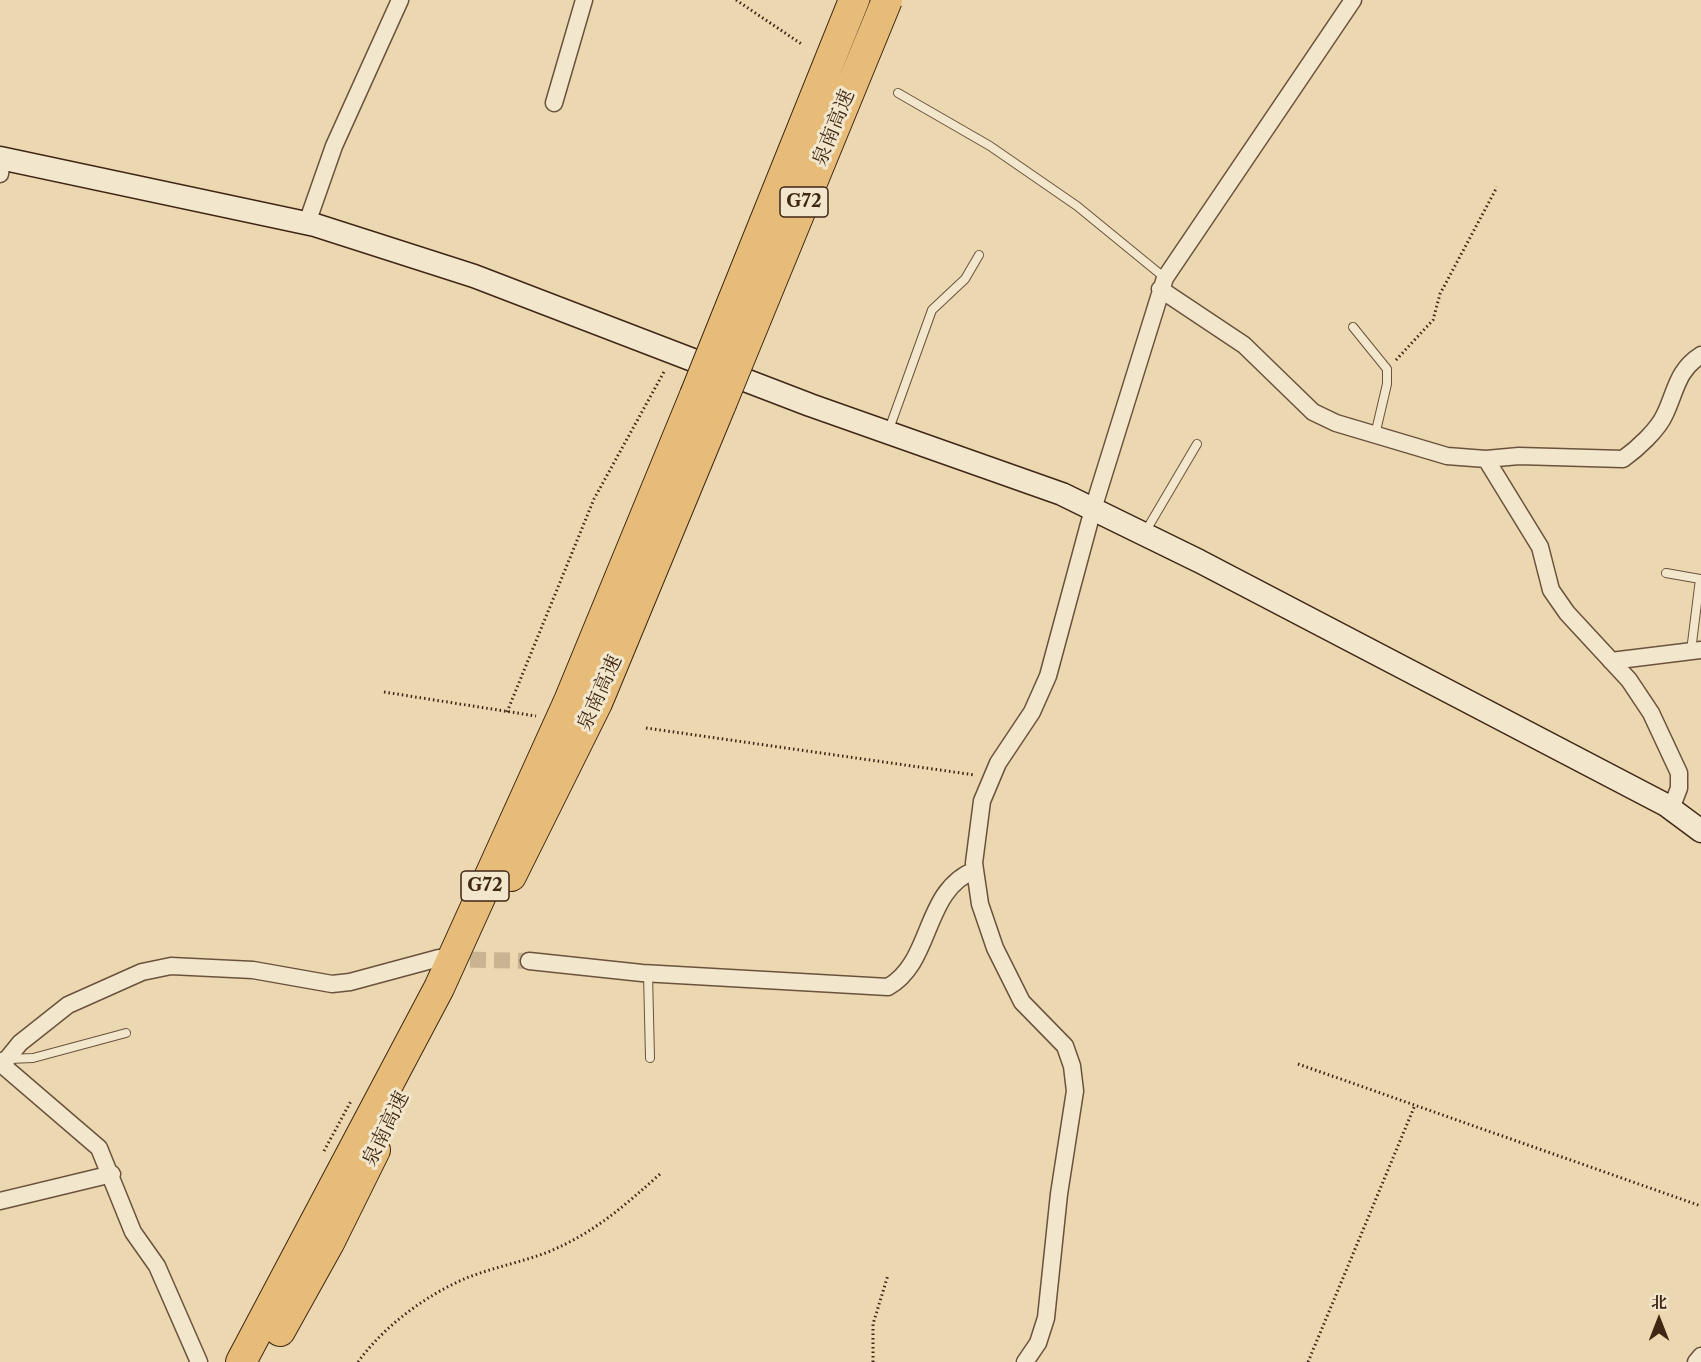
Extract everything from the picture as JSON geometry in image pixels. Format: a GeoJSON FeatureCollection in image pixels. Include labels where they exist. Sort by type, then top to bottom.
{"type":"FeatureCollection","features":[{"type":"Feature","properties":{"kind":"highway","name":"泉南高速"},"geometry":{"type":"LineString","coordinates":[[262,1362],[329,1243],[597,703],[854,0]]}},
{"type":"Feature","properties":{"kind":"highway","name":"泉南高速"},"geometry":{"type":"LineString","coordinates":[[241,1362],[439,988],[887,0]]}},
{"type":"Feature","properties":{"kind":"street"},"geometry":{"type":"LineString","coordinates":[[307,223],[341,127],[400,0]]}},
{"type":"Feature","properties":{"kind":"street"},"geometry":{"type":"LineString","coordinates":[[555,103],[584,0]]}},
{"type":"Feature","properties":{"kind":"street"},"geometry":{"type":"LineString","coordinates":[[1025,1362],[1038,1343],[1046,1318],[1059,1194],[1075,1092],[1072,1066],[1065,1047],[1022,1002],[994,948],[980,904],[975,870],[982,801],[998,763],[1032,712],[1048,676],[1093,509],[1162,284],[1353,0]]}},
{"type":"Feature","properties":{"kind":"street"},"geometry":{"type":"LineString","coordinates":[[1,164],[307,223],[474,276],[888,433],[1062,494],[1144,534],[1671,809],[1701,831]]}},
{"type":"Feature","properties":{"kind":"street"},"geometry":{"type":"LineString","coordinates":[[1162,284],[1244,345],[1313,412],[1336,423],[1447,456],[1486,459],[1519,456],[1623,459],[1658,425],[1665,415],[1674,386],[1681,374],[1701,355]]}},
{"type":"Feature","properties":{"kind":"street"},"geometry":{"type":"LineString","coordinates":[[1486,459],[1540,547],[1551,590],[1567,614],[1629,680],[1651,713],[1676,766],[1679,788],[1671,809]]}},
{"type":"Feature","properties":{"kind":"street"},"geometry":{"type":"LineString","coordinates":[[1611,661],[1696,651]]}},
{"type":"Feature","properties":{"kind":"street"},"geometry":{"type":"LineString","coordinates":[[529,961],[648,974],[888,987],[902,979],[939,902],[949,888],[959,878],[975,870]]}},
{"type":"Feature","properties":{"kind":"street"},"geometry":{"type":"LineString","coordinates":[[199,1362],[157,1266],[133,1232],[112,1174],[99,1148],[2,1061],[20,1043],[68,1005],[142,972],[171,966],[253,970],[332,984],[350,982],[439,958]]}},
{"type":"Feature","properties":{"kind":"street"},"geometry":{"type":"LineString","coordinates":[[0,1201],[112,1174]]}},
{"type":"Feature","properties":{"kind":"street"},"geometry":{"type":"LineString","coordinates":[[1696,1362],[1701,1356]]}},
{"type":"Feature","properties":{"kind":"lane"},"geometry":{"type":"LineString","coordinates":[[898,93],[990,146],[1077,206],[1162,284]]}},
{"type":"Feature","properties":{"kind":"lane"},"geometry":{"type":"LineString","coordinates":[[888,433],[932,310],[965,279],[979,255]]}},
{"type":"Feature","properties":{"kind":"lane"},"geometry":{"type":"LineString","coordinates":[[1353,327],[1387,369],[1387,384],[1375,435]]}},
{"type":"Feature","properties":{"kind":"lane"},"geometry":{"type":"LineString","coordinates":[[1144,534],[1197,444]]}},
{"type":"Feature","properties":{"kind":"lane"},"geometry":{"type":"LineString","coordinates":[[1666,573],[1700,579],[1696,651]]}},
{"type":"Feature","properties":{"kind":"lane"},"geometry":{"type":"LineString","coordinates":[[648,974],[650,1058]]}},
{"type":"Feature","properties":{"kind":"lane"},"geometry":{"type":"LineString","coordinates":[[2,1061],[33,1058],[126,1033]]}},
{"type":"Feature","properties":{"kind":"path"},"geometry":{"type":"LineString","coordinates":[[736,0],[803,45]]}},
{"type":"Feature","properties":{"kind":"path"},"geometry":{"type":"LineString","coordinates":[[1387,369],[1432,320],[1440,294],[1497,187]]}},
{"type":"Feature","properties":{"kind":"path"},"geometry":{"type":"LineString","coordinates":[[507,712],[594,499],[674,353]]}},
{"type":"Feature","properties":{"kind":"path"},"geometry":{"type":"LineString","coordinates":[[384,692],[537,717]]}},
{"type":"Feature","properties":{"kind":"path"},"geometry":{"type":"LineString","coordinates":[[646,728],[992,778]]}},
{"type":"Feature","properties":{"kind":"path"},"geometry":{"type":"LineString","coordinates":[[1298,1064],[1701,1206]]}},
{"type":"Feature","properties":{"kind":"path"},"geometry":{"type":"LineString","coordinates":[[1308,1362],[1414,1105]]}},
{"type":"Feature","properties":{"kind":"path"},"geometry":{"type":"LineString","coordinates":[[358,1362],[376,1337],[439,1293],[469,1277],[548,1252],[603,1224],[660,1174]]}},
{"type":"Feature","properties":{"kind":"path"},"geometry":{"type":"LineString","coordinates":[[873,1362],[873,1324],[888,1275]]}},
{"type":"Feature","properties":{"kind":"tunnel"},"geometry":{"type":"LineString","coordinates":[[446,959],[529,961]]}}]}
